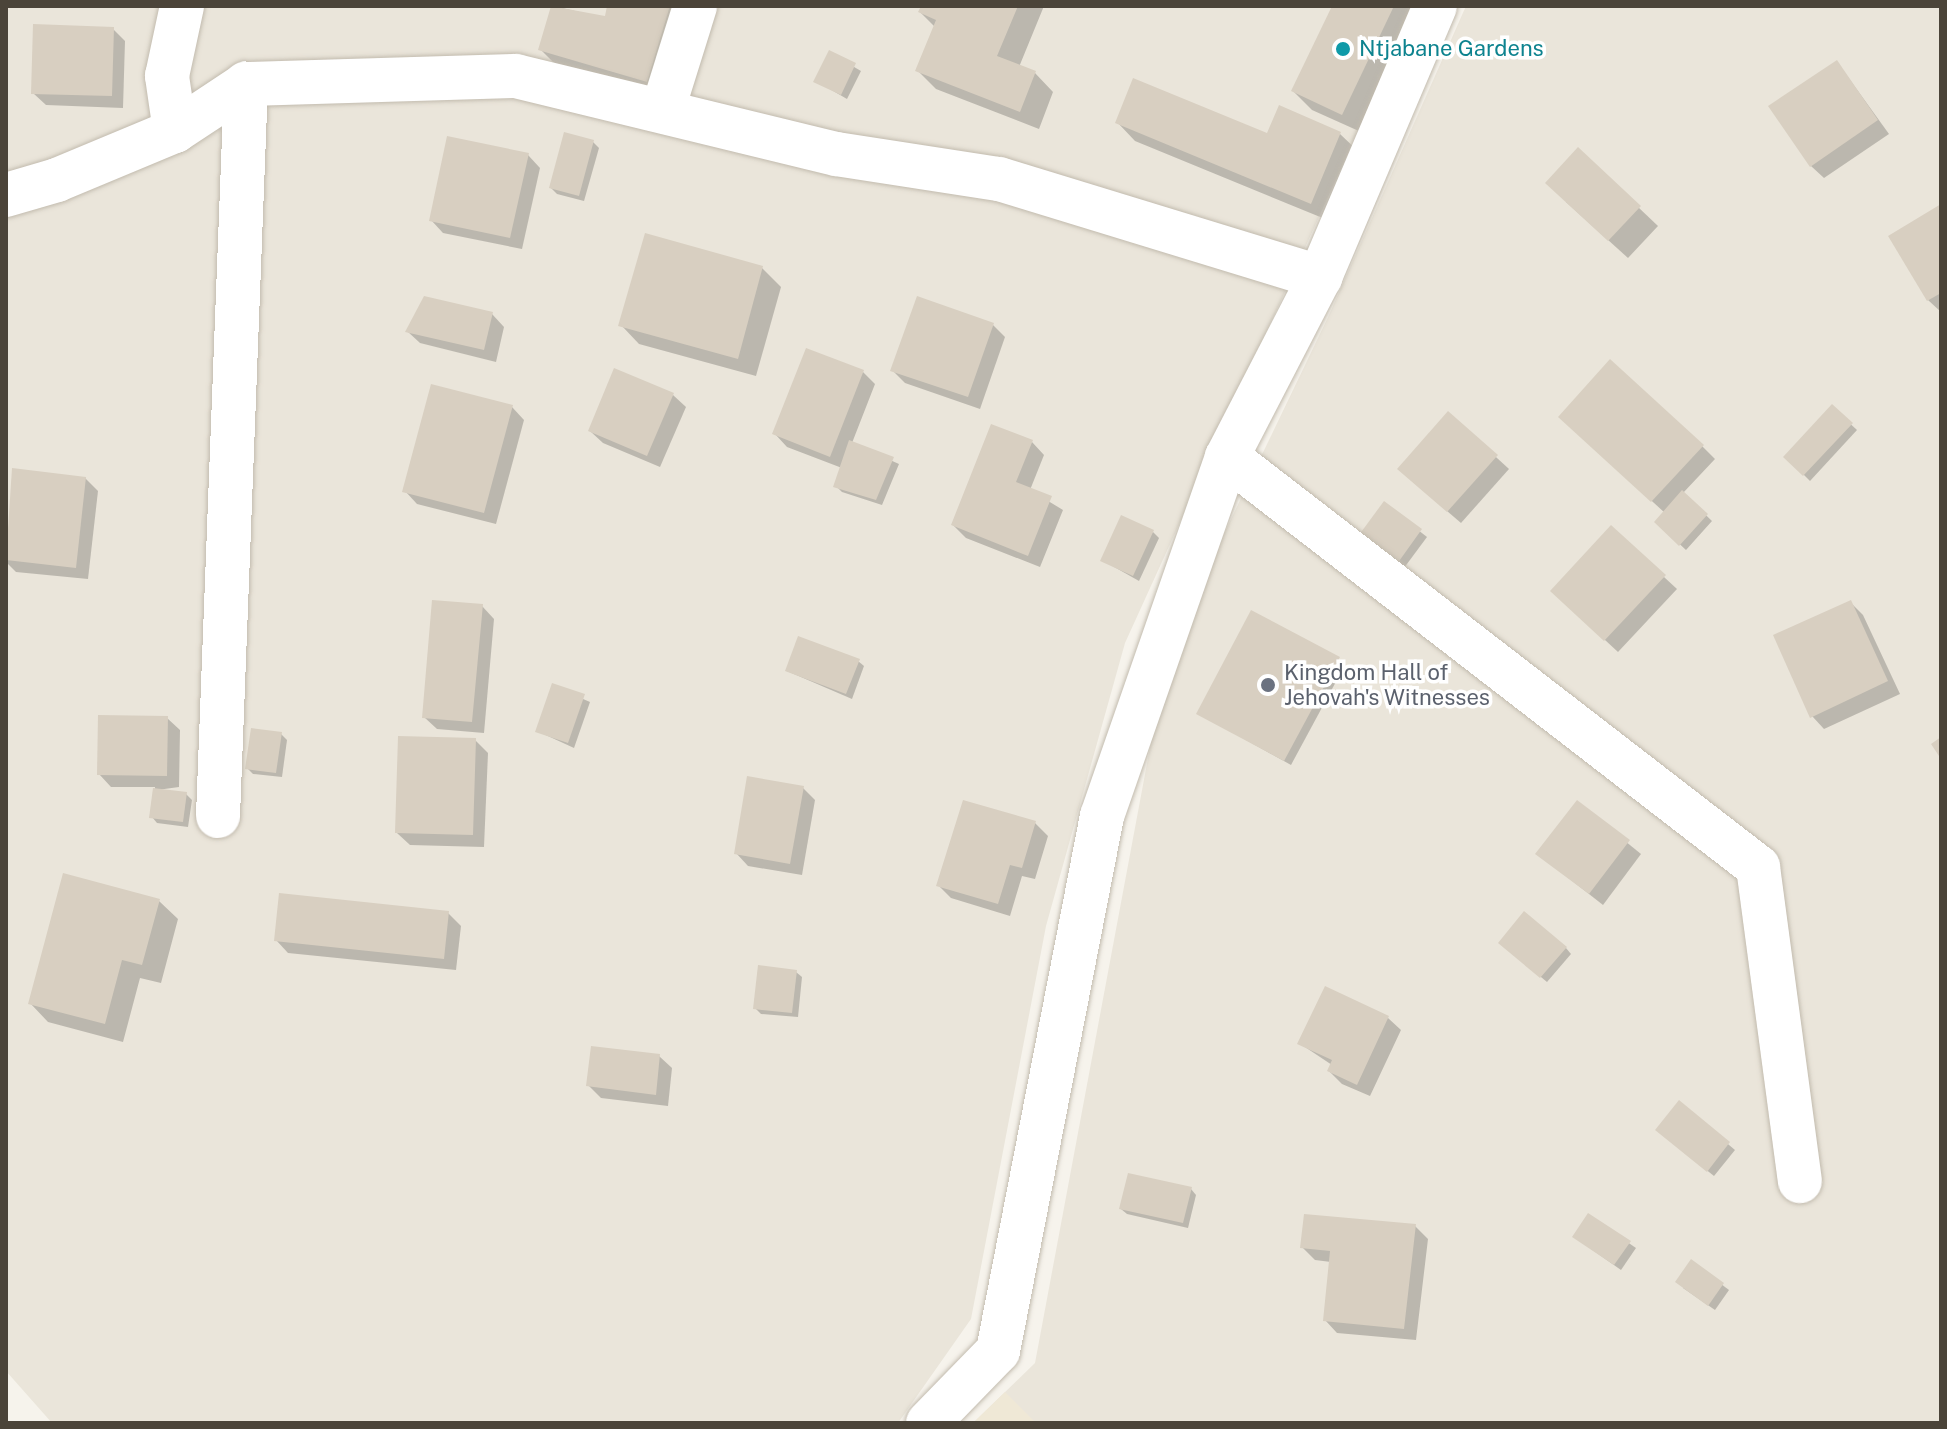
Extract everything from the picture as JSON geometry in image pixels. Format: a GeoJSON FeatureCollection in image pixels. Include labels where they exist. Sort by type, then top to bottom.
{"type":"FeatureCollection","features":[{"type":"Feature","properties":{"kind":"street"},"geometry":{"type":"LineString","coordinates":[[175,131],[167,76],[182,6]]}},
{"type":"Feature","properties":{"kind":"street"},"geometry":{"type":"LineString","coordinates":[[663,109],[695,6]]}},
{"type":"Feature","properties":{"kind":"street"},"geometry":{"type":"LineString","coordinates":[[949,1416],[998,1351],[1102,816],[1227,457],[1320,277],[1435,6]]}},
{"type":"Feature","properties":{"kind":"street"},"geometry":{"type":"LineString","coordinates":[[6,195],[57,180],[175,131],[246,84],[516,76],[663,109],[837,154],[999,179],[1320,277]]}},
{"type":"Feature","properties":{"kind":"street"},"geometry":{"type":"LineString","coordinates":[[218,816],[246,84]]}},
{"type":"Feature","properties":{"kind":"street"},"geometry":{"type":"LineString","coordinates":[[1227,457],[1758,867],[1800,1181]]}},
{"type":"Feature","properties":{"kind":"shaded area"},"geometry":{"type":"Polygon","coordinates":[[[6,6],[1415,6],[1125,643],[1046,926],[971,1319],[898,1423],[52,1423],[6,1371],[6,6]]]}},
{"type":"Feature","properties":{"kind":"shaded area"},"geometry":{"type":"Polygon","coordinates":[[[1466,6],[1941,6],[1941,1423],[973,1423],[1035,1363],[1157,710],[1196,592],[1329,315],[1466,6]]]}},
{"type":"Feature","properties":{"kind":"shaded area"},"geometry":{"type":"Polygon","coordinates":[[[1005,1392],[1036,1423],[973,1423],[1005,1392]]]}},
{"type":"Feature","properties":{"kind":"building"},"geometry":{"type":"Polygon","coordinates":[[[551,6],[605,16],[607,6],[670,6],[647,82],[538,50],[551,6]]]}},
{"type":"Feature","properties":{"kind":"building"},"geometry":{"type":"Polygon","coordinates":[[[921,6],[1018,6],[997,56],[1036,71],[1020,112],[915,71],[936,20],[918,12],[921,6]]]}},
{"type":"Feature","properties":{"kind":"building","name":"Ntjabane Gardens"},"geometry":{"type":"Polygon","coordinates":[[[1332,6],[1394,6],[1342,115],[1291,91],[1332,6]]]}},
{"type":"Feature","properties":{"kind":"building"},"geometry":{"type":"Polygon","coordinates":[[[33,24],[114,27],[112,96],[31,94],[33,24]]]}},
{"type":"Feature","properties":{"kind":"building"},"geometry":{"type":"Polygon","coordinates":[[[829,50],[856,63],[841,95],[813,82],[829,50]]]}},
{"type":"Feature","properties":{"kind":"building"},"geometry":{"type":"Polygon","coordinates":[[[1837,60],[1878,120],[1810,167],[1768,106],[1837,60]]]}},
{"type":"Feature","properties":{"kind":"building"},"geometry":{"type":"Polygon","coordinates":[[[1133,78],[1267,133],[1279,105],[1341,132],[1311,204],[1115,123],[1133,78]]]}},
{"type":"Feature","properties":{"kind":"building"},"geometry":{"type":"Polygon","coordinates":[[[564,132],[594,140],[579,196],[549,188],[564,132]]]}},
{"type":"Feature","properties":{"kind":"building"},"geometry":{"type":"Polygon","coordinates":[[[447,136],[529,153],[510,238],[429,221],[447,136]]]}},
{"type":"Feature","properties":{"kind":"building"},"geometry":{"type":"Polygon","coordinates":[[[1578,147],[1641,206],[1608,241],[1545,183],[1578,147]]]}},
{"type":"Feature","properties":{"kind":"building"},"geometry":{"type":"Polygon","coordinates":[[[1941,204],[1941,293],[1927,301],[1888,236],[1941,204]]]}},
{"type":"Feature","properties":{"kind":"building"},"geometry":{"type":"Polygon","coordinates":[[[645,233],[763,266],[738,359],[618,326],[645,233]]]}},
{"type":"Feature","properties":{"kind":"building"},"geometry":{"type":"Polygon","coordinates":[[[424,296],[493,312],[484,350],[405,332],[424,296]]]}},
{"type":"Feature","properties":{"kind":"building"},"geometry":{"type":"Polygon","coordinates":[[[917,296],[994,323],[968,397],[890,371],[917,296]]]}},
{"type":"Feature","properties":{"kind":"building"},"geometry":{"type":"Polygon","coordinates":[[[806,348],[864,370],[830,457],[772,434],[806,348]]]}},
{"type":"Feature","properties":{"kind":"building"},"geometry":{"type":"Polygon","coordinates":[[[1610,359],[1704,445],[1651,502],[1558,417],[1610,359]]]}},
{"type":"Feature","properties":{"kind":"building"},"geometry":{"type":"Polygon","coordinates":[[[614,368],[674,393],[647,456],[588,431],[614,368]]]}},
{"type":"Feature","properties":{"kind":"building"},"geometry":{"type":"Polygon","coordinates":[[[431,384],[513,405],[484,513],[402,492],[431,384]]]}},
{"type":"Feature","properties":{"kind":"building"},"geometry":{"type":"Polygon","coordinates":[[[1832,404],[1853,423],[1803,476],[1783,457],[1832,404]]]}},
{"type":"Feature","properties":{"kind":"building"},"geometry":{"type":"Polygon","coordinates":[[[1448,411],[1498,455],[1447,512],[1397,469],[1448,411]]]}},
{"type":"Feature","properties":{"kind":"building"},"geometry":{"type":"Polygon","coordinates":[[[991,424],[1033,440],[1016,482],[1052,496],[1028,556],[951,525],[991,424]]]}},
{"type":"Feature","properties":{"kind":"building"},"geometry":{"type":"Polygon","coordinates":[[[849,440],[894,457],[876,500],[833,487],[849,440]]]}},
{"type":"Feature","properties":{"kind":"building"},"geometry":{"type":"Polygon","coordinates":[[[12,468],[86,477],[76,568],[6,560],[12,468]]]}},
{"type":"Feature","properties":{"kind":"building"},"geometry":{"type":"Polygon","coordinates":[[[1682,490],[1708,514],[1679,546],[1654,522],[1682,490]]]}},
{"type":"Feature","properties":{"kind":"building"},"geometry":{"type":"Polygon","coordinates":[[[1384,501],[1422,529],[1397,564],[1359,535],[1384,501]]]}},
{"type":"Feature","properties":{"kind":"building"},"geometry":{"type":"Polygon","coordinates":[[[1121,515],[1154,530],[1133,576],[1100,561],[1121,515]]]}},
{"type":"Feature","properties":{"kind":"building"},"geometry":{"type":"Polygon","coordinates":[[[1611,525],[1666,575],[1604,641],[1550,591],[1611,525]]]}},
{"type":"Feature","properties":{"kind":"building"},"geometry":{"type":"Polygon","coordinates":[[[432,600],[483,604],[472,722],[422,718],[432,600]]]}},
{"type":"Feature","properties":{"kind":"building"},"geometry":{"type":"Polygon","coordinates":[[[1851,600],[1888,681],[1810,718],[1773,635],[1851,600]]]}},
{"type":"Feature","properties":{"kind":"building","name":"Kingdom Hall of Jehovah's Witnesses"},"geometry":{"type":"Polygon","coordinates":[[[1251,610],[1340,657],[1284,761],[1196,714],[1251,610]]]}},
{"type":"Feature","properties":{"kind":"building"},"geometry":{"type":"Polygon","coordinates":[[[798,636],[860,659],[846,694],[785,671],[798,636]]]}},
{"type":"Feature","properties":{"kind":"building"},"geometry":{"type":"Polygon","coordinates":[[[552,683],[585,694],[568,743],[535,732],[552,683]]]}},
{"type":"Feature","properties":{"kind":"building"},"geometry":{"type":"Polygon","coordinates":[[[98,715],[168,716],[167,776],[97,775],[98,715]]]}},
{"type":"Feature","properties":{"kind":"building"},"geometry":{"type":"Polygon","coordinates":[[[251,728],[282,732],[276,773],[245,769],[251,728]]]}},
{"type":"Feature","properties":{"kind":"building"},"geometry":{"type":"Polygon","coordinates":[[[398,736],[476,738],[473,835],[395,833],[398,736]]]}},
{"type":"Feature","properties":{"kind":"building"},"geometry":{"type":"Polygon","coordinates":[[[1941,737],[1941,759],[1931,744],[1941,737]]]}},
{"type":"Feature","properties":{"kind":"building"},"geometry":{"type":"Polygon","coordinates":[[[747,776],[804,786],[790,864],[734,854],[747,776]]]}},
{"type":"Feature","properties":{"kind":"building"},"geometry":{"type":"Polygon","coordinates":[[[153,788],[187,792],[183,822],[149,818],[153,788]]]}},
{"type":"Feature","properties":{"kind":"building"},"geometry":{"type":"Polygon","coordinates":[[[963,800],[1036,821],[1022,868],[1010,865],[998,904],[936,886],[963,800]]]}},
{"type":"Feature","properties":{"kind":"building"},"geometry":{"type":"Polygon","coordinates":[[[1577,800],[1630,840],[1589,894],[1535,854],[1577,800]]]}},
{"type":"Feature","properties":{"kind":"building"},"geometry":{"type":"Polygon","coordinates":[[[63,873],[160,899],[142,965],[122,960],[105,1024],[28,1004],[63,873]]]}},
{"type":"Feature","properties":{"kind":"building"},"geometry":{"type":"Polygon","coordinates":[[[279,893],[449,911],[444,959],[274,941],[279,893]]]}},
{"type":"Feature","properties":{"kind":"building"},"geometry":{"type":"Polygon","coordinates":[[[1524,911],[1567,947],[1540,978],[1498,943],[1524,911]]]}},
{"type":"Feature","properties":{"kind":"building"},"geometry":{"type":"Polygon","coordinates":[[[758,965],[797,970],[792,1013],[753,1009],[758,965]]]}},
{"type":"Feature","properties":{"kind":"building"},"geometry":{"type":"Polygon","coordinates":[[[1325,986],[1389,1016],[1357,1085],[1327,1071],[1332,1060],[1297,1044],[1325,986]]]}},
{"type":"Feature","properties":{"kind":"building"},"geometry":{"type":"Polygon","coordinates":[[[591,1046],[660,1054],[656,1095],[586,1086],[591,1046]]]}},
{"type":"Feature","properties":{"kind":"building"},"geometry":{"type":"Polygon","coordinates":[[[1679,1100],[1730,1142],[1707,1172],[1655,1130],[1679,1100]]]}},
{"type":"Feature","properties":{"kind":"building"},"geometry":{"type":"Polygon","coordinates":[[[1128,1173],[1192,1187],[1183,1223],[1119,1209],[1128,1173]]]}},
{"type":"Feature","properties":{"kind":"building"},"geometry":{"type":"Polygon","coordinates":[[[1588,1213],[1631,1241],[1614,1265],[1572,1237],[1588,1213]]]}},
{"type":"Feature","properties":{"kind":"building"},"geometry":{"type":"Polygon","coordinates":[[[1304,1214],[1416,1224],[1404,1329],[1323,1321],[1330,1251],[1300,1248],[1304,1214]]]}},
{"type":"Feature","properties":{"kind":"building"},"geometry":{"type":"Polygon","coordinates":[[[1691,1259],[1724,1283],[1708,1306],[1675,1282],[1691,1259]]]}},
{"type":"Feature","properties":{"kind":"place","name":"Ntjabane Gardens"},"geometry":{"type":"Point","coordinates":[1343,49]}},
{"type":"Feature","properties":{"kind":"place","name":"Kingdom Hall of Jehovah's Witnesses"},"geometry":{"type":"Point","coordinates":[1268,685]}}]}
